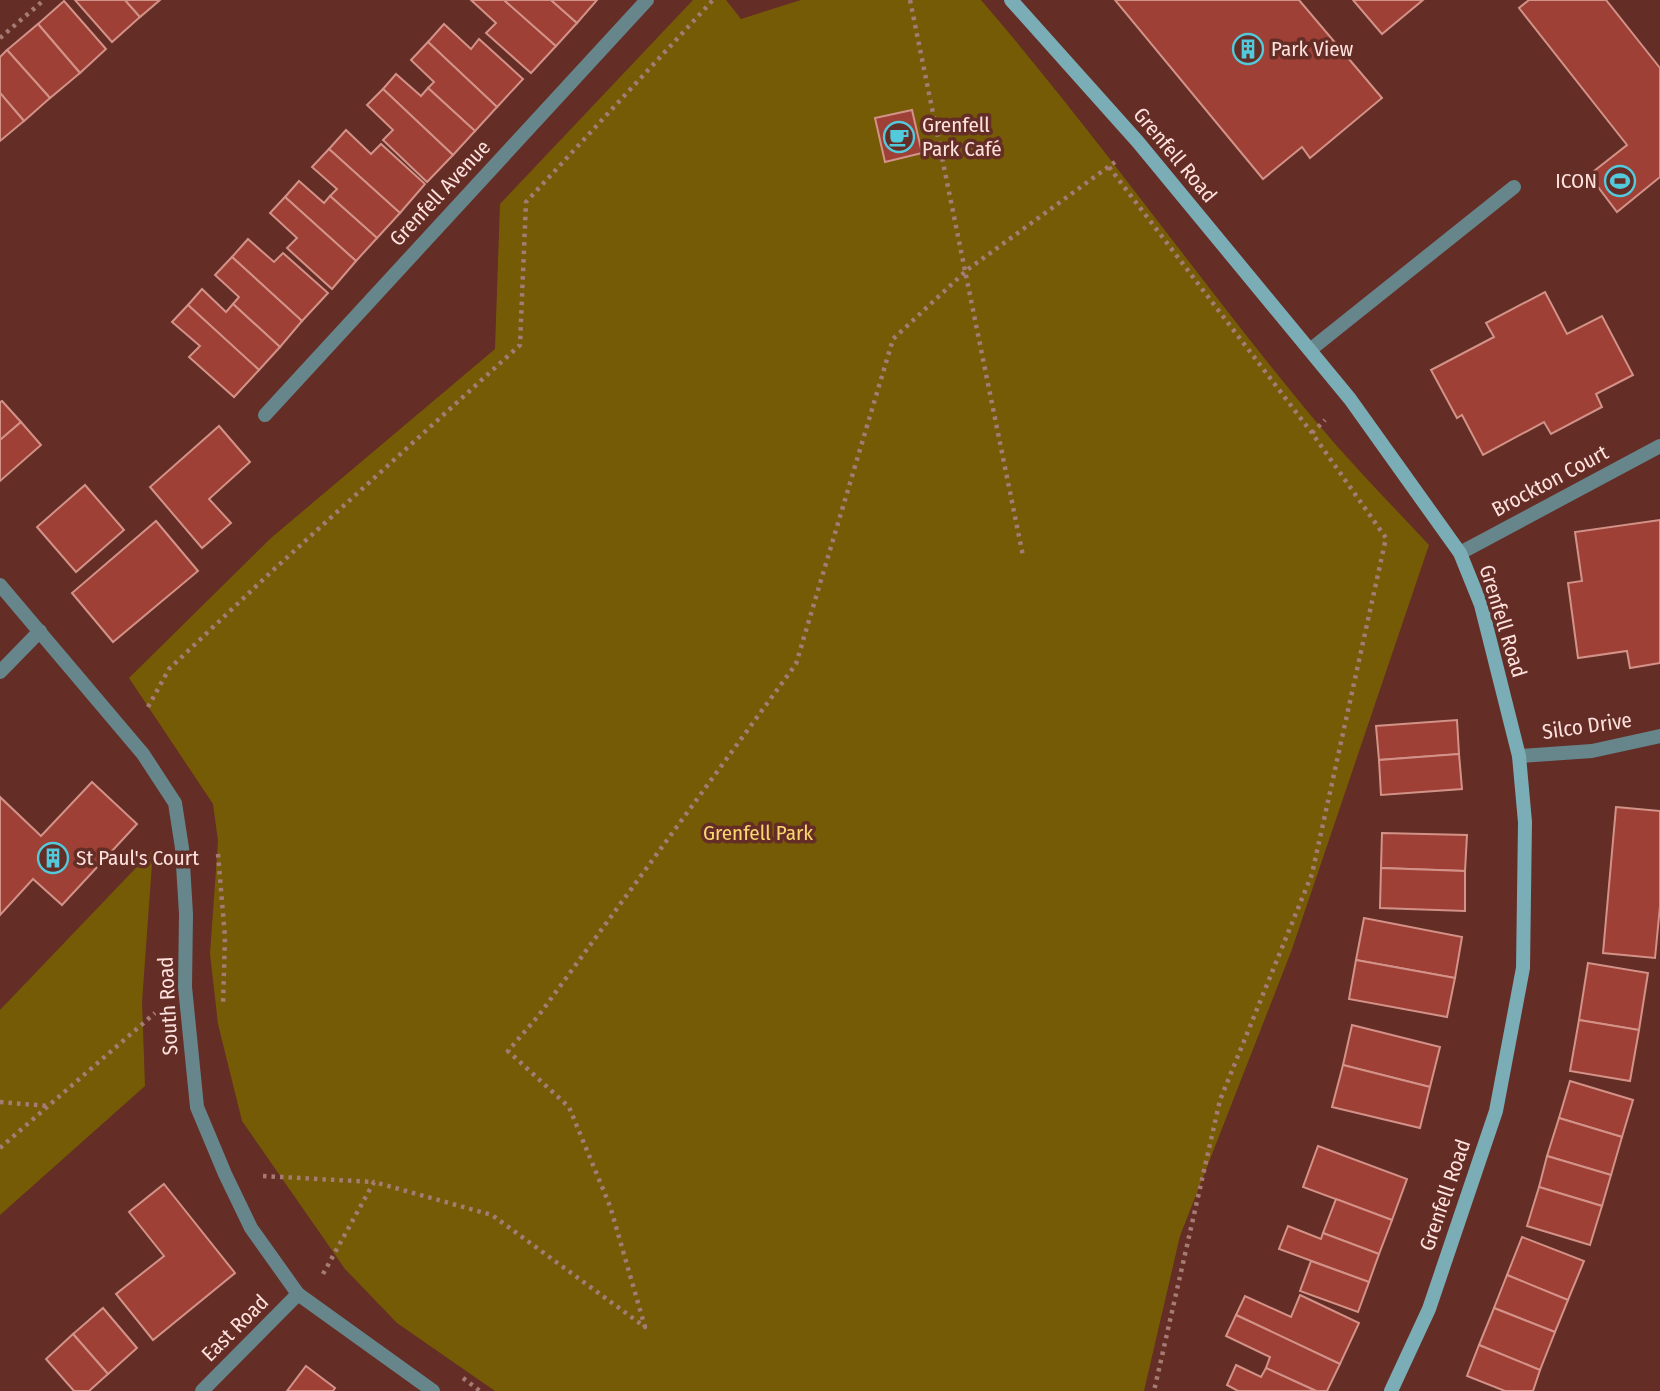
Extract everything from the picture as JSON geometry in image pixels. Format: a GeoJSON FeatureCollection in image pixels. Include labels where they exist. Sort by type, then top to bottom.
{"type":"FeatureCollection","features":[{"type":"Feature","properties":{"kind":"street","name":"Grenfell Avenue"},"geometry":{"type":"LineString","coordinates":[[265,415],[647,0]]}},
{"type":"Feature","properties":{"kind":"street","name":"Grenfell Road"},"geometry":{"type":"LineString","coordinates":[[1011,0],[1138,142],[1350,399],[1460,553],[1481,605],[1520,756],[1525,822],[1523,968],[1496,1111],[1429,1309],[1391,1391]]}},
{"type":"Feature","properties":{"kind":"street"},"geometry":{"type":"LineString","coordinates":[[1310,350],[1514,187]]}},
{"type":"Feature","properties":{"kind":"street","name":"Brockton Court"},"geometry":{"type":"LineString","coordinates":[[1460,553],[1660,446]]}},
{"type":"Feature","properties":{"kind":"street","name":"South Road"},"geometry":{"type":"LineString","coordinates":[[0,585],[143,754],[174,803],[182,848],[186,914],[185,987],[197,1107],[251,1228],[298,1294],[433,1391]]}},
{"type":"Feature","properties":{"kind":"street"},"geometry":{"type":"LineString","coordinates":[[0,673],[40,631]]}},
{"type":"Feature","properties":{"kind":"street","name":"Silco Drive"},"geometry":{"type":"LineString","coordinates":[[1520,756],[1592,751],[1660,736]]}},
{"type":"Feature","properties":{"kind":"street","name":"East Road"},"geometry":{"type":"LineString","coordinates":[[202,1391],[298,1294]]}},
{"type":"Feature","properties":{"kind":"path"},"geometry":{"type":"LineString","coordinates":[[0,38],[44,0]]}},
{"type":"Feature","properties":{"kind":"path"},"geometry":{"type":"LineString","coordinates":[[146,710],[169,669],[520,345],[526,202],[713,0]]}},
{"type":"Feature","properties":{"kind":"path"},"geometry":{"type":"LineString","coordinates":[[910,0],[1023,556]]}},
{"type":"Feature","properties":{"kind":"path"},"geometry":{"type":"LineString","coordinates":[[254,1176],[374,1182],[492,1215],[645,1327],[610,1206],[569,1107],[508,1051],[539,1015],[796,664],[893,339],[967,270],[1109,167],[1138,142]]}},
{"type":"Feature","properties":{"kind":"path"},"geometry":{"type":"LineString","coordinates":[[1109,167],[1312,433],[1386,538],[1312,874],[1220,1100],[1154,1391]]}},
{"type":"Feature","properties":{"kind":"path"},"geometry":{"type":"LineString","coordinates":[[218,851],[225,937],[223,1011]]}},
{"type":"Feature","properties":{"kind":"path"},"geometry":{"type":"LineString","coordinates":[[0,1148],[185,987]]}},
{"type":"Feature","properties":{"kind":"path"},"geometry":{"type":"LineString","coordinates":[[0,1102],[48,1106]]}},
{"type":"Feature","properties":{"kind":"path"},"geometry":{"type":"LineString","coordinates":[[298,1294],[323,1274],[374,1182]]}},
{"type":"Feature","properties":{"kind":"green space","name":"Grenfell Park"},"geometry":{"type":"Polygon","coordinates":[[[693,0],[726,0],[741,19],[801,0],[981,0],[1067,104],[1318,424],[1429,545],[1291,952],[1180,1236],[1144,1391],[495,1391],[397,1323],[345,1269],[242,1121],[218,1024],[210,954],[218,841],[213,804],[129,678],[271,538],[495,349],[500,204],[693,0]]]}},
{"type":"Feature","properties":{"kind":"green space"},"geometry":{"type":"Polygon","coordinates":[[[153,850],[142,1002],[145,1086],[0,1215],[0,1010],[153,850]]]}},
{"type":"Feature","properties":{"kind":"building"},"geometry":{"type":"Polygon","coordinates":[[[75,0],[125,0],[140,17],[112,42],[75,0]]]}},
{"type":"Feature","properties":{"kind":"building"},"geometry":{"type":"Polygon","coordinates":[[[125,0],[160,0],[140,17],[125,0]]]}},
{"type":"Feature","properties":{"kind":"building"},"geometry":{"type":"Polygon","coordinates":[[[471,0],[504,0],[556,46],[531,73],[486,33],[496,23],[471,0]]]}},
{"type":"Feature","properties":{"kind":"building"},"geometry":{"type":"Polygon","coordinates":[[[504,0],[551,0],[577,23],[556,46],[504,0]]]}},
{"type":"Feature","properties":{"kind":"building"},"geometry":{"type":"Polygon","coordinates":[[[551,0],[597,0],[577,23],[551,0]]]}},
{"type":"Feature","properties":{"kind":"building","name":"Park View"},"geometry":{"type":"Polygon","coordinates":[[[1115,0],[1299,0],[1382,98],[1310,158],[1302,147],[1263,179],[1115,0]]]}},
{"type":"Feature","properties":{"kind":"building"},"geometry":{"type":"Polygon","coordinates":[[[1353,0],[1423,0],[1382,34],[1353,0]]]}},
{"type":"Feature","properties":{"kind":"building"},"geometry":{"type":"Polygon","coordinates":[[[1529,0],[1606,0],[1660,68],[1660,177],[1617,212],[1589,175],[1627,145],[1519,8],[1529,0]]]}},
{"type":"Feature","properties":{"kind":"building"},"geometry":{"type":"Polygon","coordinates":[[[64,1],[106,49],[80,73],[38,24],[64,1]]]}},
{"type":"Feature","properties":{"kind":"building"},"geometry":{"type":"Polygon","coordinates":[[[38,24],[80,73],[50,98],[7,50],[38,24]]]}},
{"type":"Feature","properties":{"kind":"building"},"geometry":{"type":"Polygon","coordinates":[[[444,24],[471,49],[479,39],[523,79],[497,107],[428,42],[444,24]]]}},
{"type":"Feature","properties":{"kind":"building"},"geometry":{"type":"Polygon","coordinates":[[[428,42],[497,107],[475,131],[428,88],[434,82],[411,60],[428,42]]]}},
{"type":"Feature","properties":{"kind":"building"},"geometry":{"type":"Polygon","coordinates":[[[7,50],[50,98],[24,121],[0,93],[0,57],[7,50]]]}},
{"type":"Feature","properties":{"kind":"building"},"geometry":{"type":"Polygon","coordinates":[[[396,74],[421,96],[428,88],[475,131],[453,155],[383,89],[396,74]]]}},
{"type":"Feature","properties":{"kind":"building"},"geometry":{"type":"Polygon","coordinates":[[[383,89],[453,155],[427,182],[383,140],[393,130],[367,105],[383,89]]]}},
{"type":"Feature","properties":{"kind":"building"},"geometry":{"type":"Polygon","coordinates":[[[0,93],[24,121],[0,141],[0,93]]]}},
{"type":"Feature","properties":{"kind":"building"},"geometry":{"type":"Polygon","coordinates":[[[912,110],[922,153],[885,162],[875,118],[912,110]]]}},
{"type":"Feature","properties":{"kind":"building"},"geometry":{"type":"Polygon","coordinates":[[[346,130],[371,154],[381,144],[425,184],[400,213],[329,149],[346,130]]]}},
{"type":"Feature","properties":{"kind":"building"},"geometry":{"type":"Polygon","coordinates":[[[329,149],[400,213],[377,238],[330,196],[337,189],[312,167],[329,149]]]}},
{"type":"Feature","properties":{"kind":"building"},"geometry":{"type":"Polygon","coordinates":[[[299,181],[324,203],[330,196],[377,238],[356,261],[285,197],[299,181]]]}},
{"type":"Feature","properties":{"kind":"building"},"geometry":{"type":"Polygon","coordinates":[[[285,197],[356,261],[332,289],[287,248],[297,238],[270,213],[285,197]]]}},
{"type":"Feature","properties":{"kind":"building"},"geometry":{"type":"Polygon","coordinates":[[[248,239],[274,262],[283,253],[328,293],[302,321],[232,257],[248,239]]]}},
{"type":"Feature","properties":{"kind":"building"},"geometry":{"type":"Polygon","coordinates":[[[232,257],[302,321],[280,347],[233,304],[239,297],[215,275],[232,257]]]}},
{"type":"Feature","properties":{"kind":"building"},"geometry":{"type":"Polygon","coordinates":[[[202,289],[226,312],[233,304],[280,347],[259,370],[188,305],[202,289]]]}},
{"type":"Feature","properties":{"kind":"building"},"geometry":{"type":"Polygon","coordinates":[[[1545,292],[1567,334],[1602,316],[1633,375],[1596,394],[1602,407],[1551,434],[1544,422],[1483,455],[1462,415],[1457,418],[1431,370],[1494,337],[1486,323],[1545,292]]]}},
{"type":"Feature","properties":{"kind":"building"},"geometry":{"type":"Polygon","coordinates":[[[188,305],[259,370],[234,397],[189,357],[200,346],[172,322],[188,305]]]}},
{"type":"Feature","properties":{"kind":"building"},"geometry":{"type":"Polygon","coordinates":[[[2,401],[21,422],[0,440],[0,402],[2,401]]]}},
{"type":"Feature","properties":{"kind":"building"},"geometry":{"type":"Polygon","coordinates":[[[21,422],[41,445],[0,481],[0,440],[21,422]]]}},
{"type":"Feature","properties":{"kind":"building"},"geometry":{"type":"Polygon","coordinates":[[[219,426],[250,462],[209,499],[231,523],[202,548],[150,487],[219,426]]]}},
{"type":"Feature","properties":{"kind":"building"},"geometry":{"type":"Polygon","coordinates":[[[85,485],[124,530],[76,572],[37,527],[85,485]]]}},
{"type":"Feature","properties":{"kind":"building"},"geometry":{"type":"Polygon","coordinates":[[[1660,520],[1660,663],[1630,668],[1627,651],[1578,658],[1568,583],[1582,581],[1575,532],[1660,520]]]}},
{"type":"Feature","properties":{"kind":"building"},"geometry":{"type":"Polygon","coordinates":[[[156,521],[198,571],[113,642],[72,593],[156,521]]]}},
{"type":"Feature","properties":{"kind":"building"},"geometry":{"type":"Polygon","coordinates":[[[1457,720],[1459,754],[1379,760],[1376,726],[1457,720]]]}},
{"type":"Feature","properties":{"kind":"building"},"geometry":{"type":"Polygon","coordinates":[[[1459,754],[1462,789],[1381,795],[1379,760],[1459,754]]]}},
{"type":"Feature","properties":{"kind":"building","name":"St Paul's Court"},"geometry":{"type":"Polygon","coordinates":[[[92,782],[137,824],[62,905],[33,879],[0,915],[0,797],[41,836],[92,782]]]}},
{"type":"Feature","properties":{"kind":"building"},"geometry":{"type":"Polygon","coordinates":[[[1616,807],[1660,811],[1660,906],[1655,958],[1603,953],[1616,807]]]}},
{"type":"Feature","properties":{"kind":"building"},"geometry":{"type":"Polygon","coordinates":[[[1382,833],[1467,835],[1465,871],[1381,868],[1382,833]]]}},
{"type":"Feature","properties":{"kind":"building"},"geometry":{"type":"Polygon","coordinates":[[[1381,868],[1465,871],[1465,911],[1380,908],[1381,868]]]}},
{"type":"Feature","properties":{"kind":"building"},"geometry":{"type":"Polygon","coordinates":[[[1364,918],[1462,937],[1455,978],[1356,960],[1364,918]]]}},
{"type":"Feature","properties":{"kind":"building"},"geometry":{"type":"Polygon","coordinates":[[[1356,960],[1455,978],[1447,1017],[1349,999],[1356,960]]]}},
{"type":"Feature","properties":{"kind":"building"},"geometry":{"type":"Polygon","coordinates":[[[1588,963],[1648,973],[1639,1030],[1579,1020],[1588,963]]]}},
{"type":"Feature","properties":{"kind":"building"},"geometry":{"type":"Polygon","coordinates":[[[1579,1020],[1639,1030],[1630,1081],[1570,1071],[1579,1020]]]}},
{"type":"Feature","properties":{"kind":"building"},"geometry":{"type":"Polygon","coordinates":[[[1352,1025],[1440,1047],[1430,1087],[1343,1065],[1352,1025]]]}},
{"type":"Feature","properties":{"kind":"building"},"geometry":{"type":"Polygon","coordinates":[[[1343,1065],[1430,1087],[1420,1128],[1332,1107],[1343,1065]]]}},
{"type":"Feature","properties":{"kind":"building"},"geometry":{"type":"Polygon","coordinates":[[[1570,1081],[1633,1100],[1622,1137],[1559,1118],[1570,1081]]]}},
{"type":"Feature","properties":{"kind":"building"},"geometry":{"type":"Polygon","coordinates":[[[1559,1118],[1622,1137],[1611,1175],[1547,1156],[1559,1118]]]}},
{"type":"Feature","properties":{"kind":"building"},"geometry":{"type":"Polygon","coordinates":[[[1318,1146],[1407,1179],[1392,1220],[1303,1187],[1318,1146]]]}},
{"type":"Feature","properties":{"kind":"building"},"geometry":{"type":"Polygon","coordinates":[[[1547,1156],[1611,1175],[1602,1206],[1539,1187],[1547,1156]]]}},
{"type":"Feature","properties":{"kind":"building"},"geometry":{"type":"Polygon","coordinates":[[[164,1184],[235,1273],[153,1340],[116,1294],[164,1256],[129,1212],[164,1184]]]}},
{"type":"Feature","properties":{"kind":"building"},"geometry":{"type":"Polygon","coordinates":[[[1539,1187],[1602,1206],[1590,1245],[1527,1226],[1539,1187]]]}},
{"type":"Feature","properties":{"kind":"building"},"geometry":{"type":"Polygon","coordinates":[[[1336,1199],[1392,1220],[1379,1254],[1323,1233],[1336,1199]]]}},
{"type":"Feature","properties":{"kind":"building"},"geometry":{"type":"Polygon","coordinates":[[[1288,1226],[1321,1239],[1323,1233],[1379,1254],[1369,1282],[1279,1249],[1288,1226]]]}},
{"type":"Feature","properties":{"kind":"building"},"geometry":{"type":"Polygon","coordinates":[[[1522,1237],[1584,1261],[1568,1300],[1507,1275],[1522,1237]]]}},
{"type":"Feature","properties":{"kind":"building"},"geometry":{"type":"Polygon","coordinates":[[[1311,1261],[1369,1282],[1358,1312],[1300,1291],[1311,1261]]]}},
{"type":"Feature","properties":{"kind":"building"},"geometry":{"type":"Polygon","coordinates":[[[1507,1275],[1568,1300],[1555,1332],[1494,1308],[1507,1275]]]}},
{"type":"Feature","properties":{"kind":"building"},"geometry":{"type":"Polygon","coordinates":[[[1300,1295],[1359,1323],[1340,1364],[1236,1315],[1245,1296],[1291,1317],[1300,1295]]]}},
{"type":"Feature","properties":{"kind":"building"},"geometry":{"type":"Polygon","coordinates":[[[103,1308],[137,1348],[108,1374],[73,1334],[103,1308]]]}},
{"type":"Feature","properties":{"kind":"building"},"geometry":{"type":"Polygon","coordinates":[[[1494,1308],[1555,1332],[1540,1370],[1479,1345],[1494,1308]]]}},
{"type":"Feature","properties":{"kind":"building"},"geometry":{"type":"Polygon","coordinates":[[[1236,1315],[1340,1364],[1327,1391],[1316,1391],[1266,1368],[1270,1357],[1226,1336],[1236,1315]]]}},
{"type":"Feature","properties":{"kind":"building"},"geometry":{"type":"Polygon","coordinates":[[[73,1334],[108,1374],[89,1391],[74,1391],[46,1359],[73,1334]]]}},
{"type":"Feature","properties":{"kind":"building"},"geometry":{"type":"Polygon","coordinates":[[[1479,1345],[1540,1370],[1533,1391],[1505,1391],[1467,1376],[1479,1345]]]}},
{"type":"Feature","properties":{"kind":"building"},"geometry":{"type":"Polygon","coordinates":[[[1236,1365],[1261,1377],[1266,1368],[1316,1391],[1238,1391],[1227,1385],[1236,1365]]]}},
{"type":"Feature","properties":{"kind":"building"},"geometry":{"type":"Polygon","coordinates":[[[306,1366],[335,1388],[333,1391],[287,1391],[306,1366]]]}},
{"type":"Feature","properties":{"kind":"place","name":"Park View"},"geometry":{"type":"Point","coordinates":[1248,49]}},
{"type":"Feature","properties":{"kind":"place","name":"Grenfell Park Café"},"geometry":{"type":"Point","coordinates":[899,137]}},
{"type":"Feature","properties":{"kind":"place","name":"ICON"},"geometry":{"type":"Point","coordinates":[1620,181]}},
{"type":"Feature","properties":{"kind":"place","name":"St Paul's Court"},"geometry":{"type":"Point","coordinates":[53,858]}}]}
